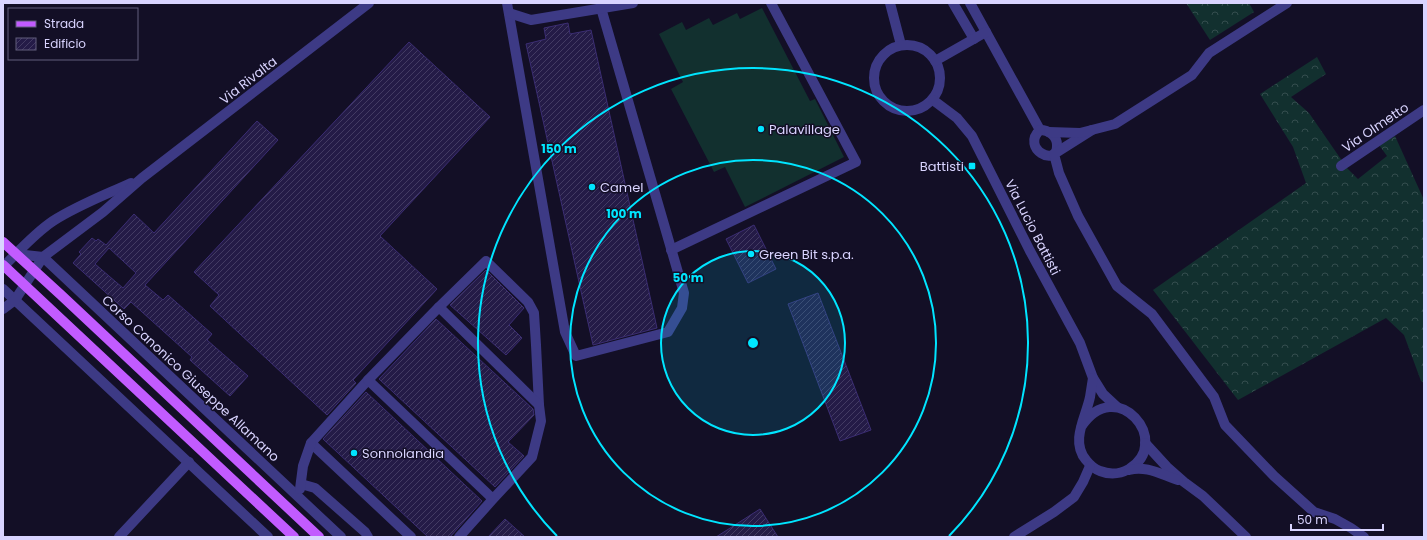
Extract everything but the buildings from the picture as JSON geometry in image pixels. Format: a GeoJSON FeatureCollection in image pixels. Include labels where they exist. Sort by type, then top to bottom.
{"type":"FeatureCollection","features":[{"type":"Feature","properties":{"kind":"main road"},"geometry":{"type":"LineString","coordinates":[[3,242],[319,537]]}},
{"type":"Feature","properties":{"kind":"main road"},"geometry":{"type":"LineString","coordinates":[[3,266],[294,537]]}},
{"type":"Feature","properties":{"kind":"street","name":"Via Rivalta"},"geometry":{"type":"LineString","coordinates":[[3,309],[15,300],[43,257],[103,212],[142,178],[369,3]]}},
{"type":"Feature","properties":{"kind":"street"},"geometry":{"type":"LineString","coordinates":[[507,3],[565,332],[576,356],[668,332],[682,308],[684,293],[601,8]]}},
{"type":"Feature","properties":{"kind":"street"},"geometry":{"type":"LineString","coordinates":[[509,14],[531,20],[633,3]]}},
{"type":"Feature","properties":{"kind":"street"},"geometry":{"type":"LineString","coordinates":[[671,250],[856,162],[771,3]]}},
{"type":"Feature","properties":{"kind":"street"},"geometry":{"type":"LineString","coordinates":[[890,3],[901,45]]}},
{"type":"Feature","properties":{"kind":"street"},"geometry":{"type":"LineString","coordinates":[[953,3],[974,39]]}},
{"type":"Feature","properties":{"kind":"street"},"geometry":{"type":"LineString","coordinates":[[970,3],[1044,131],[1055,138],[1057,150],[1054,154],[1059,173],[1078,216],[1117,286],[1152,314],[1214,397],[1225,425],[1274,476],[1314,512],[1335,519],[1364,537]]}},
{"type":"Feature","properties":{"kind":"street"},"geometry":{"type":"LineString","coordinates":[[1092,130],[1054,154],[1046,156],[1041,154],[1035,146],[1035,136],[1044,131],[1080,133],[1115,124],[1192,75],[1209,53],[1286,3]]}},
{"type":"Feature","properties":{"kind":"street"},"geometry":{"type":"LineString","coordinates":[[936,61],[986,32]]}},
{"type":"Feature","properties":{"kind":"street"},"geometry":{"type":"LineString","coordinates":[[901,45],[910,45],[929,53],[936,61],[941,78],[939,88],[933,100],[923,108],[912,111],[902,111],[891,108],[881,100],[877,93],[874,79],[876,67],[882,56],[891,49],[901,45]]}},
{"type":"Feature","properties":{"kind":"street","name":"Via Lucio Battisti"},"geometry":{"type":"LineString","coordinates":[[933,100],[956,118],[972,136],[1030,251],[1080,343],[1092,378],[1103,394],[1117,407],[1127,410],[1135,416],[1145,433],[1145,443],[1156,456],[1184,482],[1203,496],[1246,537]]}},
{"type":"Feature","properties":{"kind":"street","name":"Via Olmetto"},"geometry":{"type":"LineString","coordinates":[[1341,166],[1424,110]]}},
{"type":"Feature","properties":{"kind":"street","name":"Via Rivalta"},"geometry":{"type":"LineString","coordinates":[[3,266],[33,237],[53,221],[78,206],[142,178]]}},
{"type":"Feature","properties":{"kind":"street"},"geometry":{"type":"LineString","coordinates":[[16,254],[43,257]]}},
{"type":"Feature","properties":{"kind":"street","name":"Corso Canonico Giuseppe Allamano"},"geometry":{"type":"LineString","coordinates":[[43,257],[341,537]]}},
{"type":"Feature","properties":{"kind":"street"},"geometry":{"type":"LineString","coordinates":[[299,498],[302,466],[312,443],[368,380],[486,261],[528,302],[534,313],[541,422],[532,456],[459,537]]}},
{"type":"Feature","properties":{"kind":"street"},"geometry":{"type":"LineString","coordinates":[[3,290],[268,537]]}},
{"type":"Feature","properties":{"kind":"street"},"geometry":{"type":"LineString","coordinates":[[440,307],[539,405]]}},
{"type":"Feature","properties":{"kind":"street","name":"Via Lucio Battisti"},"geometry":{"type":"LineString","coordinates":[[1092,378],[1090,397],[1079,437],[1079,448],[1090,466],[1099,471],[1117,474],[1136,468],[1145,469],[1184,482]]}},
{"type":"Feature","properties":{"kind":"street"},"geometry":{"type":"LineString","coordinates":[[368,380],[493,499]]}},
{"type":"Feature","properties":{"kind":"street"},"geometry":{"type":"LineString","coordinates":[[1082,427],[1087,418],[1096,411],[1106,407],[1117,407]]}},
{"type":"Feature","properties":{"kind":"street"},"geometry":{"type":"LineString","coordinates":[[312,443],[411,537]]}},
{"type":"Feature","properties":{"kind":"street"},"geometry":{"type":"LineString","coordinates":[[1117,474],[1129,469],[1137,462],[1143,454],[1145,443]]}},
{"type":"Feature","properties":{"kind":"street"},"geometry":{"type":"LineString","coordinates":[[119,537],[189,462]]}},
{"type":"Feature","properties":{"kind":"street"},"geometry":{"type":"LineString","coordinates":[[1014,537],[1054,512],[1074,497],[1090,466]]}},
{"type":"Feature","properties":{"kind":"street"},"geometry":{"type":"LineString","coordinates":[[301,484],[315,488],[365,532],[368,537]]}},
{"type":"Feature","properties":{"kind":"green space"},"geometry":{"type":"Polygon","coordinates":[[[1186,3],[1249,3],[1254,12],[1210,40],[1186,3]]]}},
{"type":"Feature","properties":{"kind":"green space","name":"Palavillage"},"geometry":{"type":"Polygon","coordinates":[[[762,8],[810,101],[815,99],[844,157],[745,207],[725,167],[714,172],[671,89],[683,82],[659,34],[682,22],[686,30],[709,18],[713,25],[737,13],[740,19],[762,8]]]}},
{"type":"Feature","properties":{"kind":"green space"},"geometry":{"type":"Polygon","coordinates":[[[1317,57],[1326,74],[1291,97],[1309,113],[1347,168],[1358,179],[1387,156],[1379,145],[1395,136],[1424,200],[1424,383],[1421,381],[1404,335],[1386,318],[1238,400],[1153,290],[1306,183],[1293,147],[1260,94],[1317,57]]]}},
{"type":"Feature","properties":{"kind":"place","name":"Palavillage"},"geometry":{"type":"Point","coordinates":[761,129]}},
{"type":"Feature","properties":{"kind":"place","name":"Battisti"},"geometry":{"type":"Point","coordinates":[972,166]}},
{"type":"Feature","properties":{"kind":"place","name":"Camel"},"geometry":{"type":"Point","coordinates":[592,187]}},
{"type":"Feature","properties":{"kind":"place","name":"Green Bit s.p.a."},"geometry":{"type":"Point","coordinates":[751,254]}},
{"type":"Feature","properties":{"kind":"place","name":"Sonnolandia"},"geometry":{"type":"Point","coordinates":[354,453]}}]}
